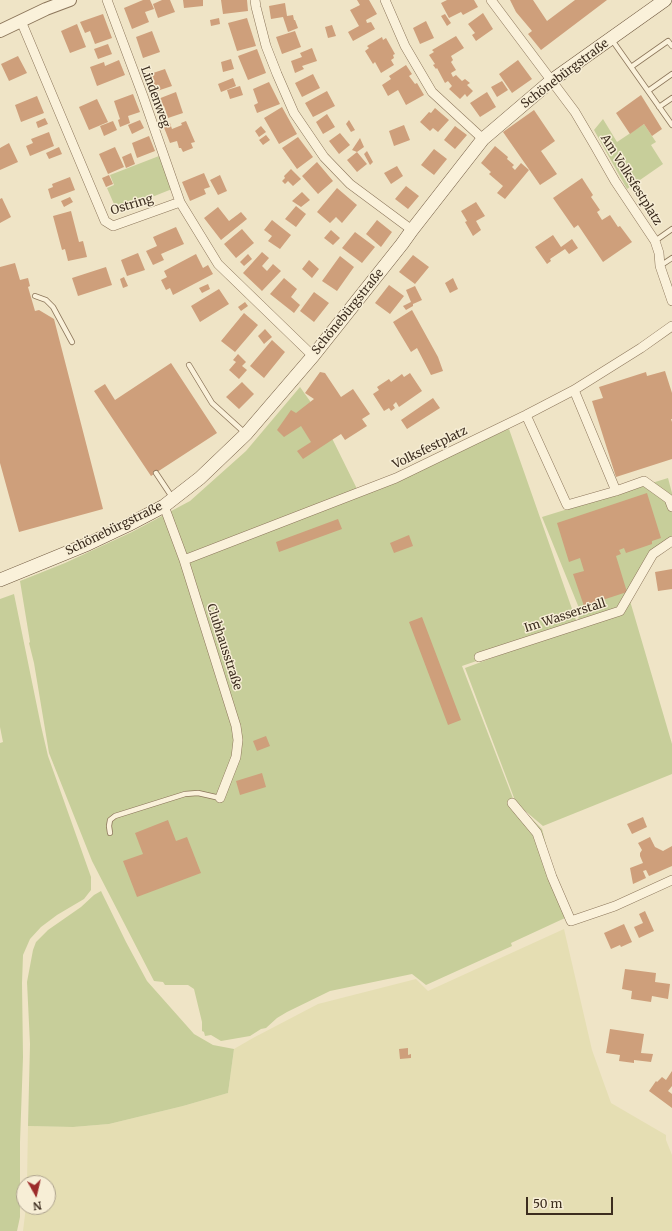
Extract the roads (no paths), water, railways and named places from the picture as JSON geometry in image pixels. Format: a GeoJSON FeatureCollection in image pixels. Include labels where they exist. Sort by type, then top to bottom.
{"type":"FeatureCollection","features":[{"type":"Feature","properties":{"kind":"main road","name":"Schönebürgstraße"},"geometry":{"type":"LineString","coordinates":[[0,580],[88,544],[128,525],[169,502],[200,478],[246,434],[313,356],[483,139],[551,81],[665,0]]}},
{"type":"Feature","properties":{"kind":"street"},"geometry":{"type":"LineString","coordinates":[[0,31],[70,0]]}},
{"type":"Feature","properties":{"kind":"street","name":"Lindenweg"},"geometry":{"type":"LineString","coordinates":[[107,0],[143,96],[180,202]]}},
{"type":"Feature","properties":{"kind":"street"},"geometry":{"type":"LineString","coordinates":[[255,0],[266,46],[294,113],[324,157],[350,184],[412,230]]}},
{"type":"Feature","properties":{"kind":"street"},"geometry":{"type":"LineString","coordinates":[[385,0],[405,46],[432,92],[483,139]]}},
{"type":"Feature","properties":{"kind":"street","name":"Am Volksfestplatz"},"geometry":{"type":"LineString","coordinates":[[491,0],[578,118],[615,181],[655,241],[659,253],[660,266],[672,300]]}},
{"type":"Feature","properties":{"kind":"street","name":"Ostring"},"geometry":{"type":"LineString","coordinates":[[21,21],[105,221],[112,226],[180,202]]}},
{"type":"Feature","properties":{"kind":"street"},"geometry":{"type":"LineString","coordinates":[[180,202],[218,264],[313,356]]}},
{"type":"Feature","properties":{"kind":"street","name":"Volksfestplatz"},"geometry":{"type":"LineString","coordinates":[[184,560],[396,478],[574,390],[641,348],[672,326]]}},
{"type":"Feature","properties":{"kind":"street"},"geometry":{"type":"LineString","coordinates":[[574,390],[616,491]]}},
{"type":"Feature","properties":{"kind":"street"},"geometry":{"type":"LineString","coordinates":[[526,415],[567,506],[644,481],[669,499],[672,507]]}},
{"type":"Feature","properties":{"kind":"street","name":"Clubhausstraße"},"geometry":{"type":"LineString","coordinates":[[169,502],[184,560],[236,726],[238,740],[236,757],[220,798]]}},
{"type":"Feature","properties":{"kind":"street","name":"Im Wasserstall"},"geometry":{"type":"LineString","coordinates":[[479,657],[620,611],[653,554],[672,541]]}},
{"type":"Feature","properties":{"kind":"street"},"geometry":{"type":"LineString","coordinates":[[512,803],[537,833],[552,877],[572,922],[616,906],[672,880]]}},
{"type":"Feature","properties":{"kind":"lane"},"geometry":{"type":"LineString","coordinates":[[611,38],[672,125]]}},
{"type":"Feature","properties":{"kind":"lane"},"geometry":{"type":"LineString","coordinates":[[631,67],[668,41],[672,46]]}},
{"type":"Feature","properties":{"kind":"lane"},"geometry":{"type":"LineString","coordinates":[[648,91],[672,74]]}},
{"type":"Feature","properties":{"kind":"lane"},"geometry":{"type":"LineString","coordinates":[[659,107],[672,98]]}},
{"type":"Feature","properties":{"kind":"lane"},"geometry":{"type":"LineString","coordinates":[[655,241],[672,230]]}},
{"type":"Feature","properties":{"kind":"lane"},"geometry":{"type":"LineString","coordinates":[[660,266],[672,258]]}},
{"type":"Feature","properties":{"kind":"lane"},"geometry":{"type":"LineString","coordinates":[[35,296],[46,300],[53,307],[72,342]]}},
{"type":"Feature","properties":{"kind":"lane"},"geometry":{"type":"LineString","coordinates":[[189,365],[212,403],[246,434]]}},
{"type":"Feature","properties":{"kind":"lane"},"geometry":{"type":"LineString","coordinates":[[156,473],[169,502]]}},
{"type":"Feature","properties":{"kind":"lane"},"geometry":{"type":"LineString","coordinates":[[110,833],[110,820],[115,816],[185,794],[198,793],[220,798]]}}]}
